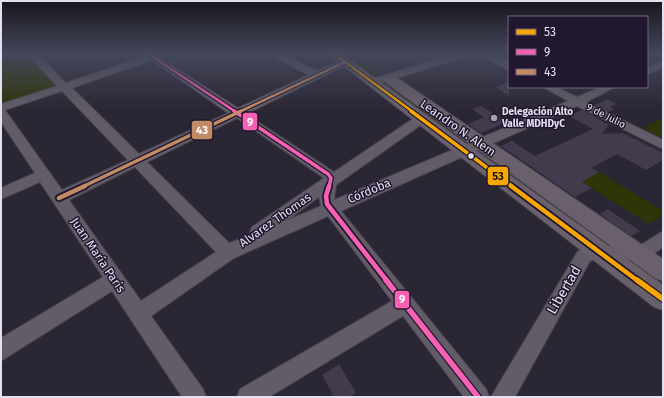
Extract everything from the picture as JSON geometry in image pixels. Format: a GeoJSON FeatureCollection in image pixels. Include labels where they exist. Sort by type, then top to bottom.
{"type":"FeatureCollection","features":[{"type":"Feature","properties":{"kind":"main road","name":"Leandro N. Alem"},"geometry":{"type":"LineString","coordinates":[[362,72],[372,82],[421,119],[472,146],[663,271]]}},
{"type":"Feature","properties":{"kind":"main road","name":"Leandro N. Alem"},"geometry":{"type":"LineString","coordinates":[[375,72],[387,78],[602,253],[663,299]]}},
{"type":"Feature","properties":{"kind":"street"},"geometry":{"type":"LineString","coordinates":[[49,72],[228,253]]}},
{"type":"Feature","properties":{"kind":"street"},"geometry":{"type":"LineString","coordinates":[[1,108],[105,72]]}},
{"type":"Feature","properties":{"kind":"street"},"geometry":{"type":"LineString","coordinates":[[175,72],[328,174],[331,178],[326,200],[330,208],[478,397]]}},
{"type":"Feature","properties":{"kind":"street"},"geometry":{"type":"LineString","coordinates":[[310,72],[317,75]]}},
{"type":"Feature","properties":{"kind":"street"},"geometry":{"type":"LineString","coordinates":[[59,198],[323,72]]}},
{"type":"Feature","properties":{"kind":"street"},"geometry":{"type":"LineString","coordinates":[[372,82],[408,72]]}},
{"type":"Feature","properties":{"kind":"street","name":"9 de Julio"},"geometry":{"type":"LineString","coordinates":[[550,88],[663,145]]}},
{"type":"Feature","properties":{"kind":"street","name":"Córdoba"},"geometry":{"type":"LineString","coordinates":[[138,314],[228,253],[608,88]]}},
{"type":"Feature","properties":{"kind":"street","name":"Juan María Paris"},"geometry":{"type":"LineString","coordinates":[[1,113],[195,397]]}},
{"type":"Feature","properties":{"kind":"street","name":"Alvarez Thomas"},"geometry":{"type":"LineString","coordinates":[[228,253],[421,119]]}},
{"type":"Feature","properties":{"kind":"street"},"geometry":{"type":"LineString","coordinates":[[1,194],[43,175]]}},
{"type":"Feature","properties":{"kind":"street","name":"Libertad"},"geometry":{"type":"LineString","coordinates":[[502,397],[583,258],[588,254],[637,253],[646,250],[663,238]]}},
{"type":"Feature","properties":{"kind":"street"},"geometry":{"type":"LineString","coordinates":[[1,350],[114,280]]}},
{"type":"Feature","properties":{"kind":"street"},"geometry":{"type":"LineString","coordinates":[[248,397],[406,304]]}},
{"type":"Feature","properties":{"kind":"green space"},"geometry":{"type":"Polygon","coordinates":[[[1,72],[42,72],[57,87],[4,105],[1,101],[1,72]]]}},
{"type":"Feature","properties":{"kind":"green space"},"geometry":{"type":"Polygon","coordinates":[[[362,72],[373,72],[379,76],[375,78],[370,77],[362,72]]]}},
{"type":"Feature","properties":{"kind":"green space"},"geometry":{"type":"Polygon","coordinates":[[[382,83],[389,83],[468,141],[462,143],[382,83]]]}},
{"type":"Feature","properties":{"kind":"green space"},"geometry":{"type":"Polygon","coordinates":[[[663,118],[663,138],[643,128],[663,118]]]}},
{"type":"Feature","properties":{"kind":"green space"},"geometry":{"type":"Polygon","coordinates":[[[599,172],[663,211],[663,215],[649,224],[582,182],[599,172]]]}},
{"type":"Feature","properties":{"kind":"building"},"geometry":{"type":"Polygon","coordinates":[[[508,82],[509,96],[495,87],[508,82]]]}},
{"type":"Feature","properties":{"kind":"building"},"geometry":{"type":"Polygon","coordinates":[[[607,99],[617,104],[610,107],[614,109],[609,112],[595,105],[607,99]]]}},
{"type":"Feature","properties":{"kind":"building"},"geometry":{"type":"Polygon","coordinates":[[[481,106],[504,120],[501,121],[504,123],[481,133],[468,124],[484,117],[472,109],[481,106]]]}},
{"type":"Feature","properties":{"kind":"building"},"geometry":{"type":"Polygon","coordinates":[[[582,110],[609,125],[602,134],[623,133],[663,153],[663,160],[646,170],[617,154],[591,168],[599,172],[582,182],[592,188],[575,197],[501,146],[512,141],[535,156],[593,129],[569,116],[582,110]]]}},
{"type":"Feature","properties":{"kind":"building"},"geometry":{"type":"Polygon","coordinates":[[[608,209],[640,231],[631,236],[600,214],[608,209]]]}},
{"type":"Feature","properties":{"kind":"building"},"geometry":{"type":"Polygon","coordinates":[[[339,364],[356,393],[350,397],[334,397],[322,375],[339,364]]]}},
{"type":"Feature","properties":{"kind":"transit line","name":"9"},"geometry":{"type":"LineString","coordinates":[[175,72],[328,174],[331,178],[326,196],[327,204],[478,397]]}},
{"type":"Feature","properties":{"kind":"transit line","name":"43"},"geometry":{"type":"LineString","coordinates":[[59,198],[325,72]]}},
{"type":"Feature","properties":{"kind":"transit line","name":"53"},"geometry":{"type":"LineString","coordinates":[[358,72],[663,299]]}},
{"type":"Feature","properties":{"kind":"place","name":"Delegación Alto Valle MDHDyC"},"geometry":{"type":"Point","coordinates":[494,118]}}]}
